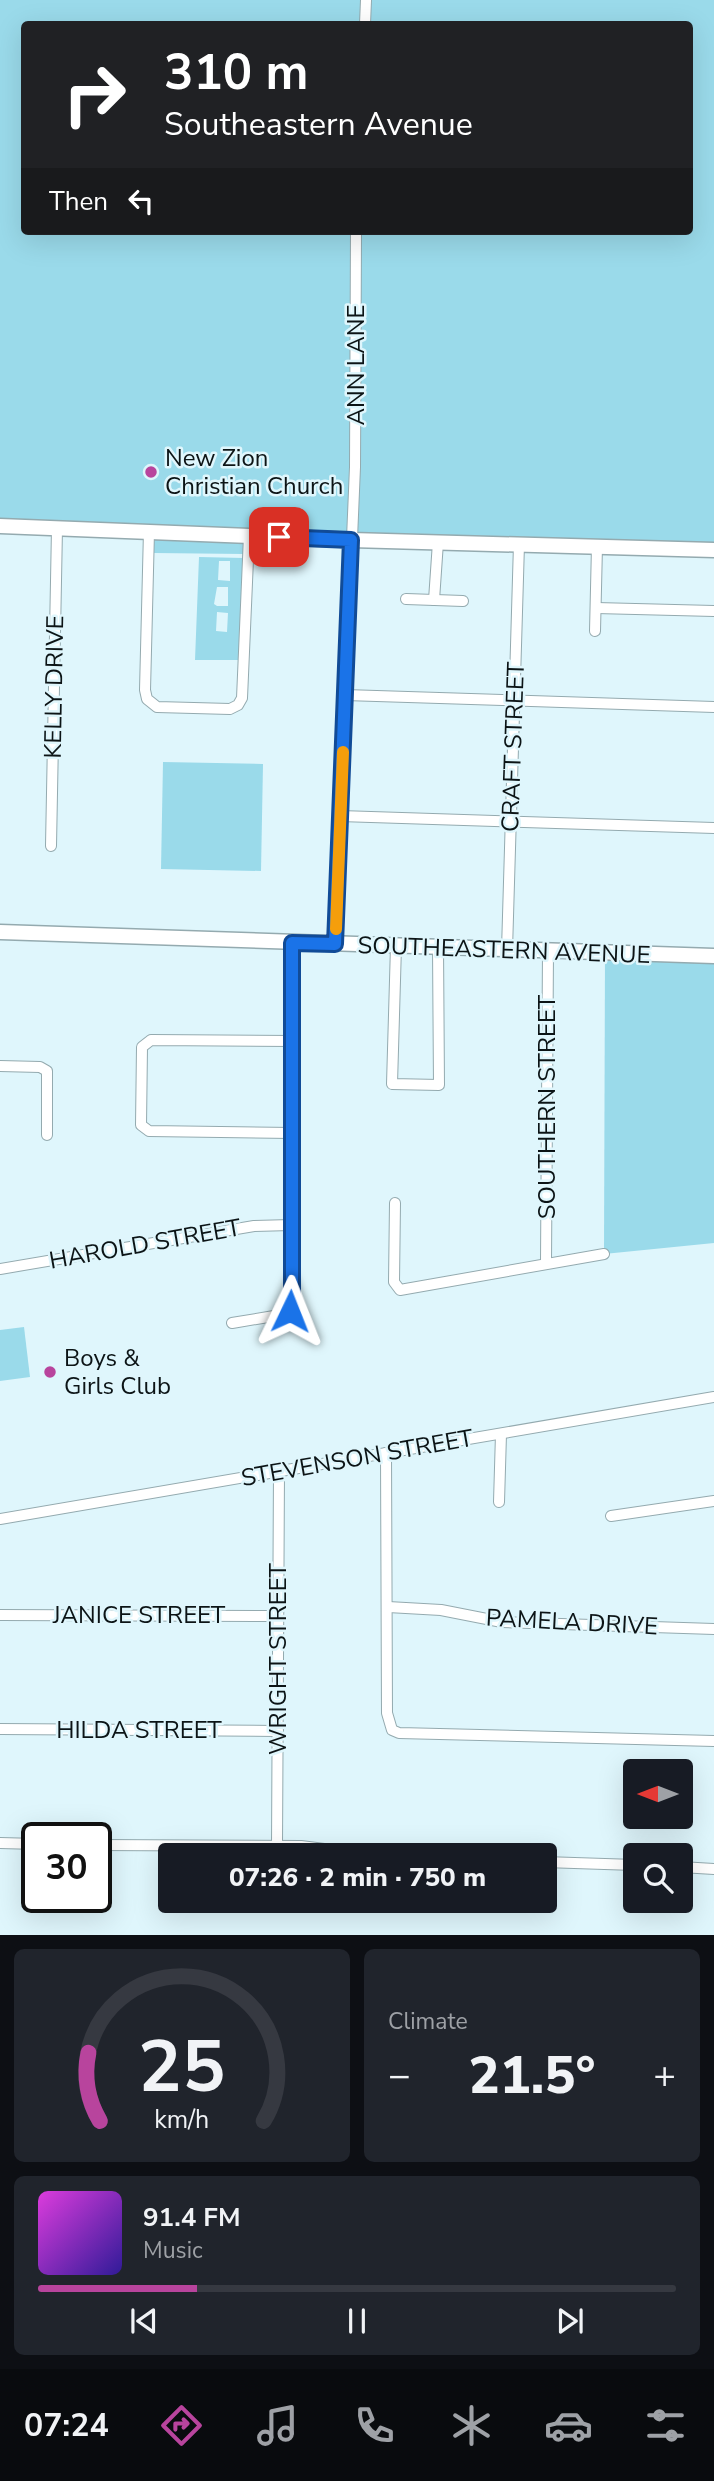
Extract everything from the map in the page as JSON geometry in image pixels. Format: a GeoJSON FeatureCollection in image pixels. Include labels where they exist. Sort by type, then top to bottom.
{"type":"FeatureCollection","features":[{"type":"Feature","properties":{"kind":"main road"},"geometry":{"type":"LineString","coordinates":[[0,526],[351,540],[714,550]]}},
{"type":"Feature","properties":{"kind":"main road","name":"SOUTHEASTERN AVENUE"},"geometry":{"type":"LineString","coordinates":[[0,932],[714,956]]}},
{"type":"Feature","properties":{"kind":"street"},"geometry":{"type":"LineString","coordinates":[[365,21],[366,0]]}},
{"type":"Feature","properties":{"kind":"street","name":"ANN LANE"},"geometry":{"type":"LineString","coordinates":[[335,944],[355,467],[356,235]]}},
{"type":"Feature","properties":{"kind":"street","name":"KELLY DRIVE"},"geometry":{"type":"LineString","coordinates":[[51,846],[57,528]]}},
{"type":"Feature","properties":{"kind":"street"},"geometry":{"type":"LineString","coordinates":[[149,531],[145,690],[147,699],[157,707],[230,709],[242,700],[249,536]]}},
{"type":"Feature","properties":{"kind":"street"},"geometry":{"type":"LineString","coordinates":[[434,600],[438,542]]}},
{"type":"Feature","properties":{"kind":"street","name":"CRAFT STREET"},"geometry":{"type":"LineString","coordinates":[[507,950],[519,544]]}},
{"type":"Feature","properties":{"kind":"street"},"geometry":{"type":"LineString","coordinates":[[595,632],[597,547]]}},
{"type":"Feature","properties":{"kind":"street"},"geometry":{"type":"LineString","coordinates":[[406,599],[463,601]]}},
{"type":"Feature","properties":{"kind":"street"},"geometry":{"type":"LineString","coordinates":[[596,607],[714,611]]}},
{"type":"Feature","properties":{"kind":"street"},"geometry":{"type":"LineString","coordinates":[[345,695],[714,706]]}},
{"type":"Feature","properties":{"kind":"street"},"geometry":{"type":"LineString","coordinates":[[340,816],[714,828]]}},
{"type":"Feature","properties":{"kind":"street"},"geometry":{"type":"LineString","coordinates":[[232,1323],[277,1316],[290,1311],[292,1304],[292,943]]}},
{"type":"Feature","properties":{"kind":"street"},"geometry":{"type":"LineString","coordinates":[[396,946],[392,1084],[439,1085],[438,947]]}},
{"type":"Feature","properties":{"kind":"street","name":"SOUTHERN STREET"},"geometry":{"type":"LineString","coordinates":[[546,1263],[548,951]]}},
{"type":"Feature","properties":{"kind":"street"},"geometry":{"type":"LineString","coordinates":[[292,1133],[149,1131],[141,1125],[142,1047],[151,1040],[293,1041]]}},
{"type":"Feature","properties":{"kind":"street"},"geometry":{"type":"LineString","coordinates":[[0,1066],[44,1068],[49,1076],[47,1136]]}},
{"type":"Feature","properties":{"kind":"street"},"geometry":{"type":"LineString","coordinates":[[395,1203],[394,1277],[396,1287],[400,1290],[604,1254]]}},
{"type":"Feature","properties":{"kind":"street","name":"HAROLD STREET"},"geometry":{"type":"LineString","coordinates":[[0,1269],[254,1226],[291,1225]]}},
{"type":"Feature","properties":{"kind":"street","name":"STEVENSON STREET"},"geometry":{"type":"LineString","coordinates":[[0,1519],[714,1398]]}},
{"type":"Feature","properties":{"kind":"street"},"geometry":{"type":"LineString","coordinates":[[499,1502],[501,1434]]}},
{"type":"Feature","properties":{"kind":"street"},"geometry":{"type":"LineString","coordinates":[[386,1453],[387,1713],[390,1728],[395,1732],[714,1741]]}},
{"type":"Feature","properties":{"kind":"street","name":"WRIGHT STREET"},"geometry":{"type":"LineString","coordinates":[[277,1843],[279,1471]]}},
{"type":"Feature","properties":{"kind":"street"},"geometry":{"type":"LineString","coordinates":[[611,1516],[714,1501]]}},
{"type":"Feature","properties":{"kind":"street","name":"PAMELA DRIVE"},"geometry":{"type":"LineString","coordinates":[[388,1608],[441,1610],[502,1622],[714,1629]]}},
{"type":"Feature","properties":{"kind":"street","name":"JANICE STREET"},"geometry":{"type":"LineString","coordinates":[[0,1615],[278,1616]]}},
{"type":"Feature","properties":{"kind":"street","name":"HILDA STREET"},"geometry":{"type":"LineString","coordinates":[[0,1729],[278,1731]]}},
{"type":"Feature","properties":{"kind":"street"},"geometry":{"type":"LineString","coordinates":[[0,1843],[21,1844]]}},
{"type":"Feature","properties":{"kind":"street"},"geometry":{"type":"LineString","coordinates":[[112,1845],[158,1845]]}},
{"type":"Feature","properties":{"kind":"street"},"geometry":{"type":"LineString","coordinates":[[557,1863],[623,1865]]}},
{"type":"Feature","properties":{"kind":"street"},"geometry":{"type":"LineString","coordinates":[[693,1867],[714,1868]]}},
{"type":"Feature","properties":{"kind":"shaded area"},"geometry":{"type":"Polygon","coordinates":[[[0,0],[714,0],[714,551],[0,526],[0,0]]]}},
{"type":"Feature","properties":{"kind":"shaded area"},"geometry":{"type":"Polygon","coordinates":[[[156,538],[243,541],[244,554],[154,553],[156,538]]]}},
{"type":"Feature","properties":{"kind":"shaded area"},"geometry":{"type":"Polygon","coordinates":[[[199,557],[244,558],[240,660],[195,660],[199,557]],[[219,561],[218,580],[230,581],[230,561],[219,561]],[[217,587],[214,604],[228,606],[228,587],[217,587]],[[217,612],[216,631],[227,632],[228,613],[217,612]]]}},
{"type":"Feature","properties":{"kind":"shaded area"},"geometry":{"type":"Polygon","coordinates":[[[163,762],[263,764],[261,871],[161,869],[163,762]]]}},
{"type":"Feature","properties":{"kind":"shaded area"},"geometry":{"type":"Polygon","coordinates":[[[605,953],[714,956],[714,1243],[604,1254],[605,953]]]}},
{"type":"Feature","properties":{"kind":"shaded area"},"geometry":{"type":"Polygon","coordinates":[[[24,1327],[30,1377],[0,1381],[0,1330],[24,1327]]]}},
{"type":"Feature","properties":{"kind":"slow traffic"},"geometry":{"type":"LineString","coordinates":[[336,929],[343,752]]}},
{"type":"Feature","properties":{"kind":"place","name":"New Zion Christian Church"},"geometry":{"type":"Point","coordinates":[151,472]}},
{"type":"Feature","properties":{"kind":"place","name":"Boys & Girls Club"},"geometry":{"type":"Point","coordinates":[50,1372]}},
{"type":"Feature","properties":{"kind":"route"},"geometry":{"type":"LineString","coordinates":[[279,537],[351,540],[335,944],[292,943],[290,1311]]}}]}
